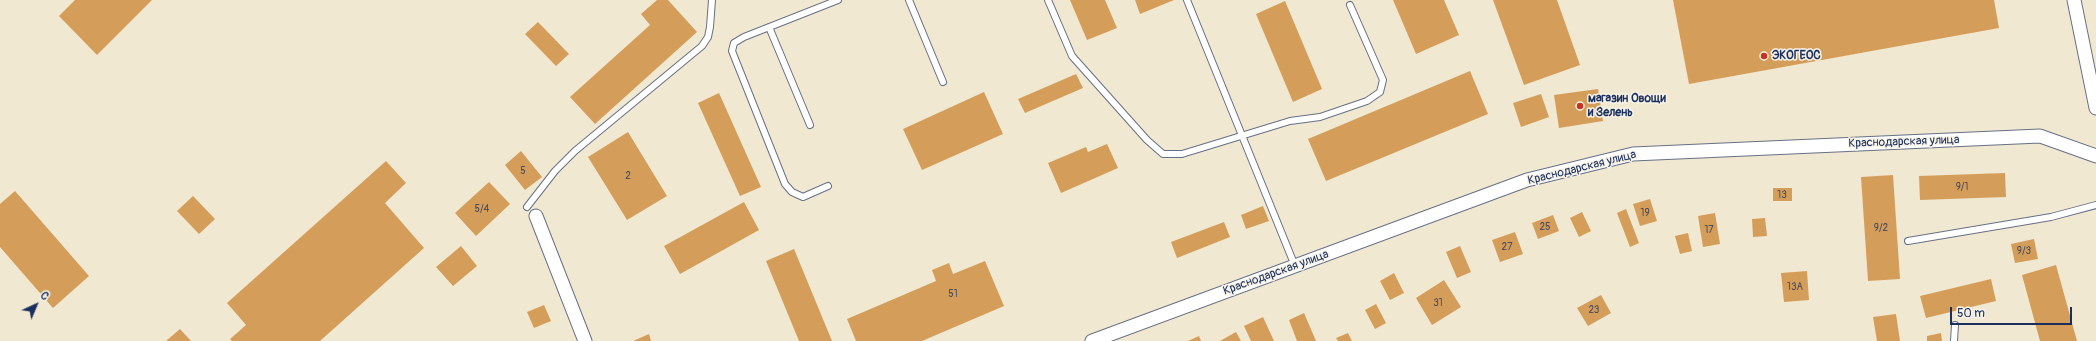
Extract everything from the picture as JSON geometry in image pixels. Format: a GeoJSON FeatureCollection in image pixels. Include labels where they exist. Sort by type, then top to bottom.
{"type":"FeatureCollection","features":[{"type":"Feature","properties":{"kind":"street"},"geometry":{"type":"LineString","coordinates":[[2074,0],[2096,108]]}},
{"type":"Feature","properties":{"kind":"street","name":"Краснодарская улица"},"geometry":{"type":"LineString","coordinates":[[1092,341],[1527,180],[1632,154],[2040,136],[2096,156]]}},
{"type":"Feature","properties":{"kind":"street"},"geometry":{"type":"LineString","coordinates":[[532,212],[585,341]]}},
{"type":"Feature","properties":{"kind":"lane"},"geometry":{"type":"LineString","coordinates":[[532,212],[555,171],[575,151],[702,46],[708,38],[712,0]]}},
{"type":"Feature","properties":{"kind":"lane"},"geometry":{"type":"LineString","coordinates":[[828,186],[803,197],[792,192],[786,184],[732,50],[734,43],[769,27],[838,0]]}},
{"type":"Feature","properties":{"kind":"lane"},"geometry":{"type":"LineString","coordinates":[[910,0],[944,82]]}},
{"type":"Feature","properties":{"kind":"lane"},"geometry":{"type":"LineString","coordinates":[[1048,0],[1072,56],[1147,140],[1163,154],[1182,154],[1290,121],[1320,117],[1367,101],[1380,92],[1383,80],[1350,5]]}},
{"type":"Feature","properties":{"kind":"lane"},"geometry":{"type":"LineString","coordinates":[[1187,0],[1295,266]]}},
{"type":"Feature","properties":{"kind":"lane"},"geometry":{"type":"LineString","coordinates":[[769,27],[810,124]]}},
{"type":"Feature","properties":{"kind":"lane"},"geometry":{"type":"LineString","coordinates":[[1908,241],[2051,217],[2096,205]]}},
{"type":"Feature","properties":{"kind":"lane"},"geometry":{"type":"LineString","coordinates":[[1954,341],[1955,325]]}},
{"type":"Feature","properties":{"kind":"building"},"geometry":{"type":"Polygon","coordinates":[[[75,0],[152,0],[97,55],[59,16],[75,0]]]}},
{"type":"Feature","properties":{"kind":"building"},"geometry":{"type":"Polygon","coordinates":[[[657,0],[668,0],[697,32],[595,124],[570,97],[650,25],[641,14],[657,0]]]}},
{"type":"Feature","properties":{"kind":"building"},"geometry":{"type":"Polygon","coordinates":[[[1070,0],[1105,0],[1117,28],[1087,40],[1070,0]]]}},
{"type":"Feature","properties":{"kind":"building"},"geometry":{"type":"Polygon","coordinates":[[[1135,0],[1174,0],[1140,14],[1135,0]]]}},
{"type":"Feature","properties":{"kind":"building"},"geometry":{"type":"Polygon","coordinates":[[[1393,0],[1444,0],[1459,35],[1416,54],[1393,0]]]}},
{"type":"Feature","properties":{"kind":"building"},"geometry":{"type":"Polygon","coordinates":[[[1493,0],[1557,0],[1580,65],[1524,85],[1493,0]]]}},
{"type":"Feature","properties":{"kind":"building","name":"ЭКОГЕОС"},"geometry":{"type":"Polygon","coordinates":[[[1673,0],[1994,0],[1999,28],[1689,84],[1673,0]]]}},
{"type":"Feature","properties":{"kind":"building"},"geometry":{"type":"Polygon","coordinates":[[[1285,1],[1322,89],[1293,102],[1256,14],[1285,1]]]}},
{"type":"Feature","properties":{"kind":"building"},"geometry":{"type":"Polygon","coordinates":[[[538,22],[569,54],[556,66],[525,34],[538,22]]]}},
{"type":"Feature","properties":{"kind":"building"},"geometry":{"type":"Polygon","coordinates":[[[1470,71],[1488,114],[1326,181],[1308,139],[1470,71]]]}},
{"type":"Feature","properties":{"kind":"building"},"geometry":{"type":"Polygon","coordinates":[[[1076,74],[1083,88],[1025,113],[1018,99],[1076,74]]]}},
{"type":"Feature","properties":{"kind":"building"},"geometry":{"type":"Polygon","coordinates":[[[1598,89],[1603,121],[1559,128],[1554,95],[1598,89]]]}},
{"type":"Feature","properties":{"kind":"building"},"geometry":{"type":"Polygon","coordinates":[[[984,92],[1003,134],[922,170],[903,129],[984,92]]]}},
{"type":"Feature","properties":{"kind":"building"},"geometry":{"type":"Polygon","coordinates":[[[719,93],[761,187],[740,196],[698,103],[719,93]]]}},
{"type":"Feature","properties":{"kind":"building"},"geometry":{"type":"Polygon","coordinates":[[[1541,94],[1549,117],[1521,127],[1513,103],[1541,94]]]}},
{"type":"Feature","properties":{"kind":"building"},"geometry":{"type":"Polygon","coordinates":[[[628,132],[667,196],[627,220],[588,157],[628,132]]]}},
{"type":"Feature","properties":{"kind":"building"},"geometry":{"type":"Polygon","coordinates":[[[1107,144],[1118,168],[1061,193],[1048,163],[1086,147],[1088,152],[1107,144]]]}},
{"type":"Feature","properties":{"kind":"building"},"geometry":{"type":"Polygon","coordinates":[[[521,151],[542,177],[525,190],[505,165],[521,151]]]}},
{"type":"Feature","properties":{"kind":"building"},"geometry":{"type":"Polygon","coordinates":[[[386,161],[406,183],[385,203],[424,248],[320,341],[232,341],[230,339],[246,325],[227,303],[386,161]]]}},
{"type":"Feature","properties":{"kind":"building"},"geometry":{"type":"Polygon","coordinates":[[[2005,173],[2006,197],[1920,200],[1919,176],[2005,173]]]}},
{"type":"Feature","properties":{"kind":"building"},"geometry":{"type":"Polygon","coordinates":[[[1893,175],[1900,279],[1868,281],[1861,177],[1893,175]]]}},
{"type":"Feature","properties":{"kind":"building"},"geometry":{"type":"Polygon","coordinates":[[[489,182],[510,204],[476,236],[455,213],[489,182]]]}},
{"type":"Feature","properties":{"kind":"building"},"geometry":{"type":"Polygon","coordinates":[[[1773,188],[1792,188],[1792,201],[1773,201],[1773,188]]]}},
{"type":"Feature","properties":{"kind":"building"},"geometry":{"type":"Polygon","coordinates":[[[15,191],[89,276],[53,308],[0,247],[0,204],[15,191]]]}},
{"type":"Feature","properties":{"kind":"building"},"geometry":{"type":"Polygon","coordinates":[[[193,196],[215,219],[199,234],[177,211],[193,196]]]}},
{"type":"Feature","properties":{"kind":"building"},"geometry":{"type":"Polygon","coordinates":[[[1650,199],[1657,221],[1640,226],[1633,204],[1650,199]]]}},
{"type":"Feature","properties":{"kind":"building"},"geometry":{"type":"Polygon","coordinates":[[[744,202],[759,230],[680,274],[664,246],[744,202]]]}},
{"type":"Feature","properties":{"kind":"building"},"geometry":{"type":"Polygon","coordinates":[[[1263,206],[1269,221],[1246,229],[1241,215],[1263,206]]]}},
{"type":"Feature","properties":{"kind":"building"},"geometry":{"type":"Polygon","coordinates":[[[1626,209],[1639,243],[1630,247],[1617,213],[1626,209]]]}},
{"type":"Feature","properties":{"kind":"building"},"geometry":{"type":"Polygon","coordinates":[[[1582,212],[1591,231],[1579,237],[1570,218],[1582,212]]]}},
{"type":"Feature","properties":{"kind":"building"},"geometry":{"type":"Polygon","coordinates":[[[1715,213],[1720,244],[1703,247],[1698,216],[1715,213]]]}},
{"type":"Feature","properties":{"kind":"building"},"geometry":{"type":"Polygon","coordinates":[[[1553,215],[1559,231],[1538,239],[1532,223],[1553,215]]]}},
{"type":"Feature","properties":{"kind":"building"},"geometry":{"type":"Polygon","coordinates":[[[1765,218],[1767,236],[1753,237],[1752,219],[1765,218]]]}},
{"type":"Feature","properties":{"kind":"building"},"geometry":{"type":"Polygon","coordinates":[[[1224,222],[1230,237],[1177,258],[1171,242],[1224,222]]]}},
{"type":"Feature","properties":{"kind":"building"},"geometry":{"type":"Polygon","coordinates":[[[1515,232],[1523,254],[1500,262],[1492,240],[1515,232]]]}},
{"type":"Feature","properties":{"kind":"building"},"geometry":{"type":"Polygon","coordinates":[[[1688,233],[1692,251],[1680,254],[1675,236],[1688,233]]]}},
{"type":"Feature","properties":{"kind":"building"},"geometry":{"type":"Polygon","coordinates":[[[2034,239],[2038,259],[2015,263],[2011,244],[2034,239]]]}},
{"type":"Feature","properties":{"kind":"building"},"geometry":{"type":"Polygon","coordinates":[[[461,246],[477,266],[453,286],[436,267],[461,246]]]}},
{"type":"Feature","properties":{"kind":"building"},"geometry":{"type":"Polygon","coordinates":[[[1460,246],[1471,272],[1457,278],[1446,252],[1460,246]]]}},
{"type":"Feature","properties":{"kind":"building"},"geometry":{"type":"Polygon","coordinates":[[[794,249],[832,341],[799,341],[766,261],[794,249]]]}},
{"type":"Feature","properties":{"kind":"building"},"geometry":{"type":"Polygon","coordinates":[[[985,261],[1004,306],[922,341],[856,341],[847,319],[936,281],[932,270],[949,263],[953,274],[985,261]]]}},
{"type":"Feature","properties":{"kind":"building"},"geometry":{"type":"Polygon","coordinates":[[[2056,265],[2077,341],[2040,341],[2022,275],[2056,265]]]}},
{"type":"Feature","properties":{"kind":"building"},"geometry":{"type":"Polygon","coordinates":[[[1807,271],[1809,300],[1784,302],[1781,273],[1807,271]]]}},
{"type":"Feature","properties":{"kind":"building"},"geometry":{"type":"Polygon","coordinates":[[[1394,273],[1404,293],[1390,300],[1380,281],[1394,273]]]}},
{"type":"Feature","properties":{"kind":"building"},"geometry":{"type":"Polygon","coordinates":[[[1991,279],[1996,301],[1926,318],[1920,296],[1991,279]]]}},
{"type":"Feature","properties":{"kind":"building"},"geometry":{"type":"Polygon","coordinates":[[[1444,280],[1461,307],[1432,325],[1416,298],[1444,280]]]}},
{"type":"Feature","properties":{"kind":"building"},"geometry":{"type":"Polygon","coordinates":[[[1601,295],[1611,313],[1588,326],[1577,308],[1601,295]]]}},
{"type":"Feature","properties":{"kind":"building"},"geometry":{"type":"Polygon","coordinates":[[[1376,304],[1386,323],[1375,329],[1365,310],[1376,304]]]}},
{"type":"Feature","properties":{"kind":"building"},"geometry":{"type":"Polygon","coordinates":[[[544,305],[551,321],[534,328],[527,312],[544,305]]]}},
{"type":"Feature","properties":{"kind":"building"},"geometry":{"type":"Polygon","coordinates":[[[1304,313],[1316,341],[1297,341],[1289,320],[1304,313]]]}},
{"type":"Feature","properties":{"kind":"building"},"geometry":{"type":"Polygon","coordinates":[[[1896,314],[1900,341],[1877,341],[1873,317],[1896,314]]]}},
{"type":"Feature","properties":{"kind":"building"},"geometry":{"type":"Polygon","coordinates":[[[1263,317],[1274,341],[1251,341],[1244,326],[1263,317]]]}},
{"type":"Feature","properties":{"kind":"building"},"geometry":{"type":"Polygon","coordinates":[[[180,329],[191,341],[166,341],[180,329]]]}},
{"type":"Feature","properties":{"kind":"building"},"geometry":{"type":"Polygon","coordinates":[[[1236,332],[1241,341],[1220,341],[1236,332]]]}},
{"type":"Feature","properties":{"kind":"building"},"geometry":{"type":"Polygon","coordinates":[[[1348,333],[1352,341],[1338,341],[1336,338],[1348,333]]]}},
{"type":"Feature","properties":{"kind":"building"},"geometry":{"type":"Polygon","coordinates":[[[1941,333],[1942,341],[1927,341],[1927,336],[1941,333]]]}},
{"type":"Feature","properties":{"kind":"building"},"geometry":{"type":"Polygon","coordinates":[[[649,334],[651,341],[633,341],[649,334]]]}},
{"type":"Feature","properties":{"kind":"building"},"geometry":{"type":"Polygon","coordinates":[[[1199,336],[1201,341],[1188,341],[1199,336]]]}},
{"type":"Feature","properties":{"kind":"place","name":"ЭКОГЕОС"},"geometry":{"type":"Point","coordinates":[1764,56]}},
{"type":"Feature","properties":{"kind":"place","name":"магазин Овощи и Зелень"},"geometry":{"type":"Point","coordinates":[1580,106]}}]}
